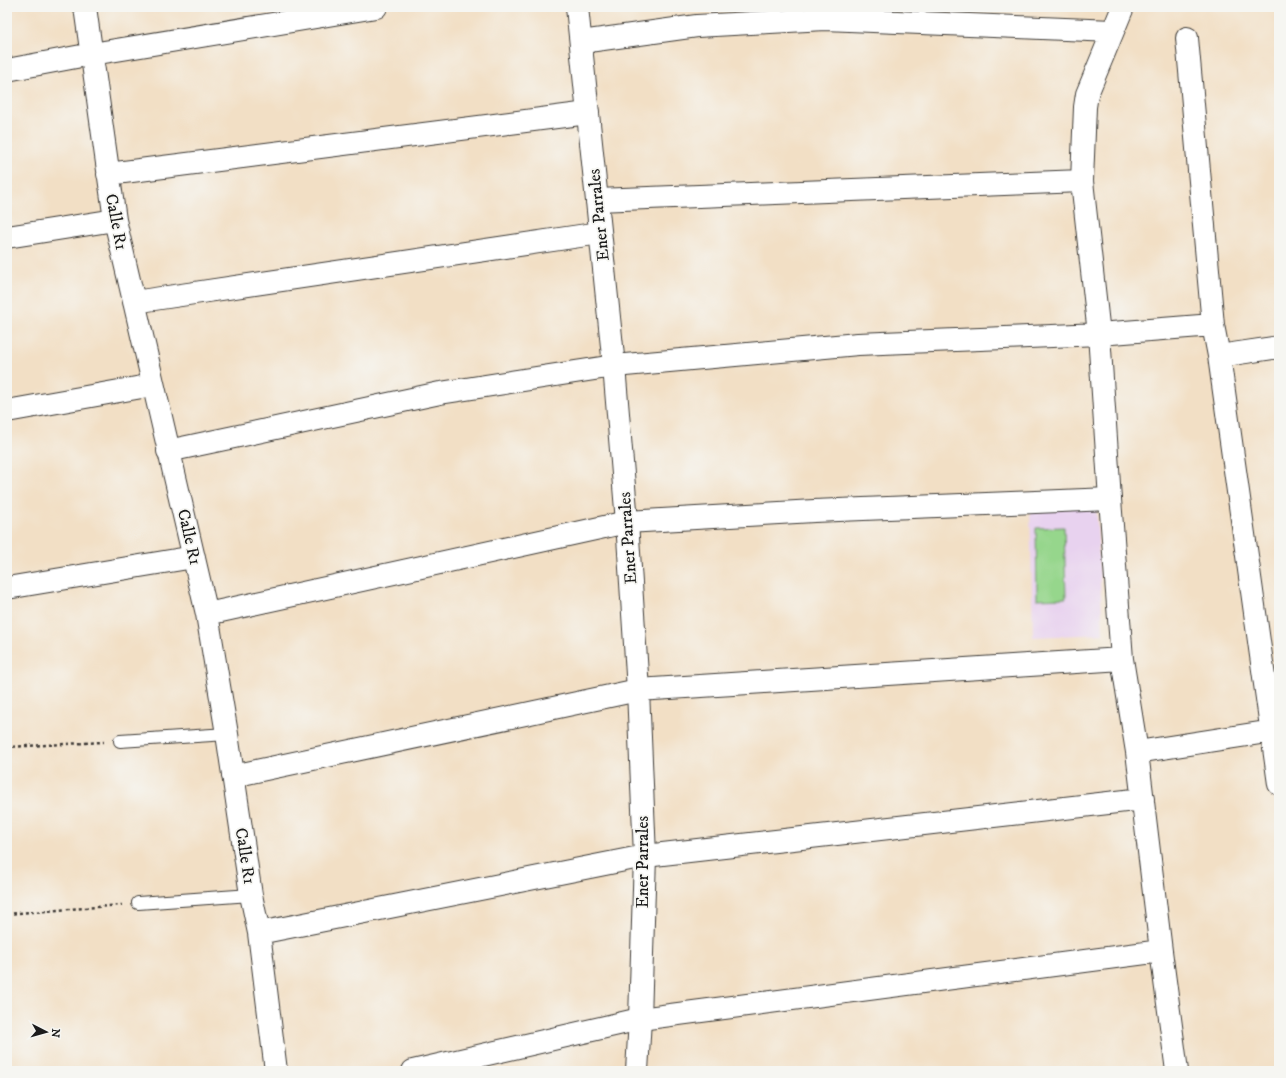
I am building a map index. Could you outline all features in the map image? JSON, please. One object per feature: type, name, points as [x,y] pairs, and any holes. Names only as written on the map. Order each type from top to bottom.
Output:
[{"type":"street","name":"Calle R1","points":[[85,7],[115,220],[207,614],[251,895],[259,933],[276,1071]]},
{"type":"street","points":[[7,70],[92,54],[376,7]]},
{"type":"street","name":"Ener Parrales","points":[[577,7],[614,366],[627,522],[638,690],[645,856],[637,1071]]},
{"type":"street","points":[[1123,7],[1087,94],[1084,107],[1082,181],[1099,334],[1122,659],[1137,752],[1177,1071]]},
{"type":"street","points":[[581,42],[697,26],[825,19],[1113,31]]},
{"type":"street","points":[[1187,38],[1214,325],[1275,730],[1279,784]]},
{"type":"street","points":[[108,174],[588,113]]},
{"type":"street","points":[[597,200],[1082,181]]},
{"type":"street","points":[[7,237],[115,220]]},
{"type":"street","points":[[134,302],[600,233]]},
{"type":"street","points":[[168,451],[440,393],[614,366],[858,344],[1099,334],[1214,325]]},
{"type":"street","points":[[1219,356],[1279,347]]},
{"type":"street","points":[[7,411],[153,385]]},
{"type":"street","points":[[207,614],[627,522],[814,511],[1110,499]]},
{"type":"street","points":[[7,588],[194,557]]},
{"type":"street","points":[[233,776],[638,690],[1122,659]]},
{"type":"street","points":[[1137,752],[1275,730]]},
{"type":"street","points":[[259,933],[645,856],[1143,799]]},
{"type":"street","points":[[413,1071],[640,1019],[1161,951]]},
{"type":"lane","points":[[120,741],[227,734]]},
{"type":"lane","points":[[138,903],[251,895]]},
{"type":"path","points":[[7,747],[120,741]]},
{"type":"path","points":[[7,914],[138,903]]},
{"type":"shaded area","points":[[1096,502],[1103,634],[1033,637],[1030,507]]},
{"type":"green space","points":[[1064,527],[1066,598],[1037,599],[1036,528]]}]
